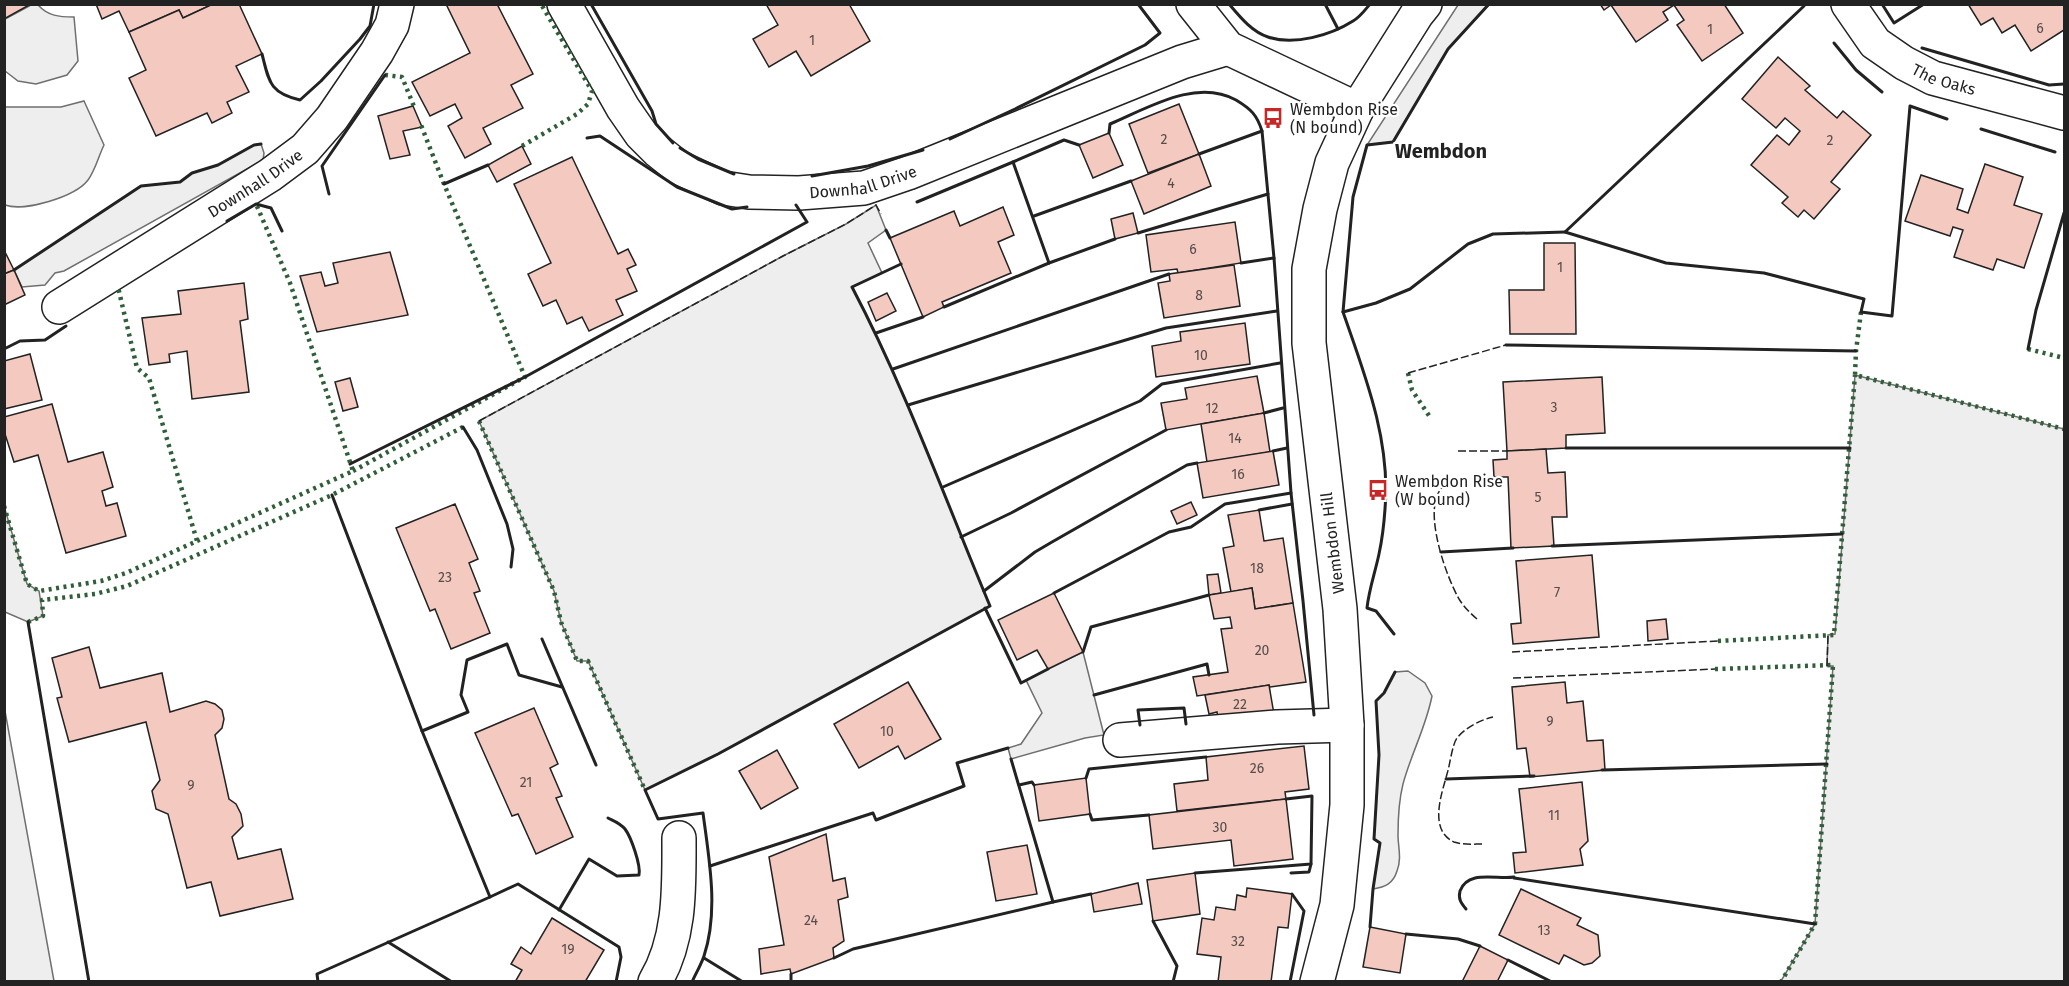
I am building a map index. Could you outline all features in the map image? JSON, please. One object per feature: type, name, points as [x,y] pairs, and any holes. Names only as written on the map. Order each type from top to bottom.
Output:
[{"type":"street","name":"Downhall Drive","points":[[59,307],[270,175],[305,149],[332,118],[377,52],[392,25],[397,4]]},
{"type":"street","name":"Downhall Drive","points":[[564,4],[623,108],[641,134],[658,152],[678,167],[723,188],[749,192],[799,193],[864,188],[908,173],[1182,62],[1228,48]]},
{"type":"street","points":[[1193,4],[1228,48],[1357,109]]},
{"type":"street","name":"Wembdon Hill","points":[[1317,981],[1337,905],[1347,805],[1347,725],[1340,609],[1309,342],[1309,269],[1320,209],[1332,163],[1357,109],[1425,4]]},
{"type":"street","name":"The Oaks","points":[[1848,4],[1875,43],[1904,63],[1933,78],[2064,113]]},
{"type":"street","points":[[1120,740],[1277,727],[1347,725]]},
{"type":"street","points":[[655,981],[673,937],[679,902],[679,838]]},
{"type":"shaded area","points":[[31,5],[38,5],[54,15],[74,17],[78,61],[67,75],[36,84],[18,81],[5,71],[5,19]]},
{"type":"shaded area","points":[[1458,5],[1489,5],[1448,49],[1393,142],[1367,145]]},
{"type":"shaded area","points":[[84,101],[104,145],[88,180],[72,192],[49,202],[13,207],[5,205],[5,107],[61,107]]},
{"type":"shaded area","points":[[261,144],[264,153],[263,160],[64,271],[55,273],[45,285],[22,287],[14,270],[141,186],[180,182],[192,173],[218,165],[254,145]]},
{"type":"shaded area","points":[[876,205],[886,230],[868,243],[882,273],[852,287],[908,405],[990,606],[718,754],[645,790],[588,661],[577,661],[561,622],[554,591],[479,421],[846,224]]},
{"type":"shaded area","points":[[1855,375],[2064,429],[2064,981],[1781,981],[1815,924],[1833,666],[1827,666],[1828,635],[1835,634]]},
{"type":"shaded area","points":[[4,506],[27,584],[39,591],[43,616],[28,622],[5,612]]},
{"type":"shaded area","points":[[1083,652],[1104,735],[1085,738],[1011,759],[1008,748],[1021,744],[1042,713],[1026,680]]},
{"type":"shaded area","points":[[1408,671],[1425,683],[1432,696],[1402,790],[1398,822],[1400,857],[1398,866],[1391,882],[1373,889],[1380,843],[1374,839],[1379,755],[1376,701],[1384,693],[1395,672]]},
{"type":"shaded area","points":[[5,711],[54,981],[5,981]]},
{"type":"building","points":[[4,4],[31,4],[4,19]]},
{"type":"building","points":[[96,4],[213,4],[183,18],[179,10],[129,32],[119,11],[102,19]]},
{"type":"building","points":[[213,4],[239,4],[262,54],[236,66],[249,92],[227,102],[232,113],[212,123],[207,113],[156,136],[129,78],[146,70],[129,32],[179,10],[183,18]]},
{"type":"building","points":[[446,4],[497,4],[533,74],[511,85],[523,108],[483,128],[491,144],[465,158],[448,126],[462,118],[455,104],[430,116],[412,82],[470,53]]},
{"type":"building","points":[[766,4],[849,4],[870,41],[811,76],[796,51],[769,67],[753,39],[778,25]]},
{"type":"building","points":[[1600,4],[1724,4],[1743,33],[1702,61],[1677,25],[1684,20],[1674,5],[1663,12],[1668,20],[1636,42],[1611,5],[1604,10]]},
{"type":"building","points":[[1968,4],[2064,4],[2064,30],[2031,51],[2015,25],[2002,33],[1993,18],[1981,25]]},
{"type":"building","points":[[1778,57],[1810,86],[1805,90],[1837,118],[1843,111],[1871,135],[1831,182],[1840,189],[1814,219],[1804,210],[1798,217],[1782,203],[1788,197],[1751,165],[1777,135],[1789,145],[1800,131],[1785,118],[1776,128],[1742,99]]},
{"type":"building","points":[[1179,104],[1199,154],[1148,173],[1129,124]]},
{"type":"building","points":[[413,106],[422,127],[403,131],[410,155],[390,159],[378,116]]},
{"type":"building","points":[[1109,133],[1123,165],[1093,178],[1079,145]]},
{"type":"building","points":[[522,146],[531,164],[497,182],[488,165]]},
{"type":"building","points":[[1199,154],[1211,186],[1144,214],[1131,181]]},
{"type":"building","points":[[572,157],[618,254],[628,249],[636,265],[627,269],[637,291],[616,300],[623,315],[589,331],[582,317],[567,324],[556,300],[543,306],[528,274],[551,263],[514,184]]},
{"type":"building","points":[[1985,164],[2023,177],[2014,205],[2042,214],[2024,268],[1997,259],[1993,270],[1954,257],[1963,230],[1953,227],[1950,236],[1905,221],[1921,175],[1963,189],[1957,209],[1968,213]]},
{"type":"building","points":[[1003,207],[1014,235],[998,242],[1011,273],[942,302],[944,307],[923,317],[890,238],[954,211],[960,226]]},
{"type":"building","points":[[1133,213],[1138,233],[1115,239],[1111,219]]},
{"type":"building","points":[[1235,222],[1241,263],[1178,273],[1177,269],[1151,272],[1146,235]]},
{"type":"building","points":[[1544,243],[1575,243],[1576,334],[1510,334],[1509,290],[1544,290]]},
{"type":"building","points":[[4,250],[14,270],[4,274]]},
{"type":"building","points":[[390,252],[408,315],[317,332],[300,276],[321,272],[325,286],[338,283],[333,263]]},
{"type":"building","points":[[1234,265],[1240,306],[1164,318],[1158,283],[1170,281],[1169,274]]},
{"type":"building","points":[[14,270],[25,295],[4,305],[4,274]]},
{"type":"building","points":[[244,283],[248,319],[240,321],[249,392],[192,399],[187,351],[169,354],[170,362],[149,365],[142,318],[181,314],[178,291]]},
{"type":"building","points":[[887,293],[896,311],[876,321],[868,302]]},
{"type":"building","points":[[1245,323],[1250,364],[1156,377],[1152,346],[1181,341],[1180,332]]},
{"type":"building","points":[[30,354],[42,400],[4,409],[4,361]]},
{"type":"building","points":[[1257,376],[1264,413],[1166,430],[1161,403],[1187,399],[1185,388]]},
{"type":"building","points":[[1602,377],[1605,433],[1566,435],[1566,448],[1507,451],[1503,382]]},
{"type":"building","points":[[350,378],[358,407],[343,411],[335,382]]},
{"type":"building","points":[[52,404],[68,462],[103,452],[113,487],[102,491],[106,506],[117,503],[126,536],[66,553],[38,455],[14,462],[4,431],[4,417]]},
{"type":"building","points":[[1264,413],[1270,452],[1207,462],[1201,424]]},
{"type":"building","points":[[1546,449],[1548,473],[1565,472],[1567,517],[1552,517],[1554,546],[1511,548],[1508,477],[1494,477],[1493,460],[1507,459],[1507,451]]},
{"type":"building","points":[[1273,451],[1279,485],[1203,498],[1197,463]]},
{"type":"building","points":[[1191,502],[1197,515],[1177,524],[1171,511]]},
{"type":"building","points":[[455,504],[478,559],[469,563],[480,591],[474,593],[490,633],[451,649],[435,609],[430,611],[396,528]]},
{"type":"building","points":[[1259,510],[1264,541],[1283,538],[1293,603],[1255,609],[1252,588],[1231,592],[1223,548],[1234,546],[1228,515]]},
{"type":"building","points":[[1592,555],[1599,637],[1513,644],[1511,624],[1521,623],[1516,561]]},
{"type":"building","points":[[1218,574],[1221,593],[1209,595],[1207,575]]},
{"type":"building","points":[[1252,588],[1255,609],[1293,603],[1306,682],[1197,696],[1193,677],[1228,672],[1221,629],[1232,628],[1230,617],[1214,619],[1209,595]]},
{"type":"building","points":[[1054,593],[1083,652],[1048,669],[1037,650],[1017,660],[998,620]]},
{"type":"building","points":[[1666,619],[1668,639],[1648,641],[1647,621]]},
{"type":"building","points":[[89,647],[100,688],[162,673],[170,712],[206,701],[222,710],[224,719],[222,728],[215,735],[229,799],[236,804],[241,814],[243,826],[232,837],[238,859],[281,849],[293,899],[220,916],[211,882],[187,888],[168,814],[156,809],[152,791],[160,780],[146,722],[69,742],[57,698],[62,697],[52,658]]},
{"type":"building","points":[[908,682],[941,739],[905,759],[898,746],[859,768],[834,724]]},
{"type":"building","points":[[1565,682],[1567,703],[1583,701],[1587,741],[1603,740],[1605,770],[1530,777],[1526,748],[1517,749],[1512,687]]},
{"type":"building","points":[[1269,685],[1275,720],[1219,726],[1217,712],[1209,714],[1205,695]]},
{"type":"building","points":[[534,708],[558,764],[550,768],[562,796],[556,798],[573,837],[536,854],[518,814],[512,816],[475,733]]},
{"type":"building","points":[[1304,746],[1309,789],[1285,792],[1286,799],[1177,811],[1174,784],[1208,780],[1206,757]]},
{"type":"building","points":[[777,750],[798,788],[761,809],[739,771]]},
{"type":"building","points":[[1086,778],[1090,814],[1039,821],[1034,785]]},
{"type":"building","points":[[1582,782],[1588,841],[1580,849],[1583,865],[1515,873],[1513,853],[1526,852],[1519,789]]},
{"type":"building","points":[[1286,799],[1293,859],[1234,866],[1231,840],[1153,849],[1149,815]]},
{"type":"building","points":[[826,834],[833,881],[845,878],[848,897],[838,900],[844,941],[833,948],[834,958],[791,974],[790,969],[761,974],[759,949],[784,945],[769,857]]},
{"type":"building","points":[[1027,845],[1037,894],[996,901],[987,852]]},
{"type":"building","points":[[1195,873],[1200,914],[1153,921],[1147,880]]},
{"type":"building","points":[[1138,883],[1142,904],[1094,912],[1091,894]]},
{"type":"building","points":[[1247,888],[1292,894],[1288,928],[1278,927],[1271,982],[1218,982],[1221,957],[1197,954],[1202,918],[1214,920],[1216,907],[1235,910],[1237,895],[1246,897]]},
{"type":"building","points":[[1521,889],[1581,918],[1577,925],[1598,935],[1600,956],[1592,963],[1584,965],[1564,955],[1559,964],[1499,935]]},
{"type":"building","points":[[552,918],[604,950],[585,982],[515,982],[522,970],[511,964],[521,947],[531,954]]},
{"type":"building","points":[[1370,927],[1406,934],[1400,973],[1363,967]]},
{"type":"building","points":[[1480,946],[1508,960],[1497,982],[1462,982]]},
{"type":"hedge","points":[[522,146],[577,114],[588,104],[592,91],[541,4]]},
{"type":"hedge","points":[[385,75],[402,77],[415,109]]},
{"type":"hedge","points":[[353,471],[525,377],[421,125]]},
{"type":"hedge","points":[[197,541],[353,471],[290,283],[256,204]]},
{"type":"hedge","points":[[4,506],[27,584],[39,591],[101,581],[126,573],[197,541],[149,378],[137,368],[118,287]]},
{"type":"hedge","points":[[1861,312],[1855,375],[2064,429]]},
{"type":"hedge","points":[[2028,349],[2064,358]]},
{"type":"hedge","points":[[1408,373],[1412,390],[1430,417]]},
{"type":"hedge","points":[[1718,641],[1834,635],[1855,375]]},
{"type":"hedge","points":[[479,421],[554,591],[561,622],[577,661],[588,661],[645,790]]},
{"type":"hedge","points":[[28,622],[43,616],[42,600],[95,594],[127,586],[332,495],[463,427]]},
{"type":"hedge","points":[[1715,669],[1833,665],[1815,924],[1781,982]]},
{"type":"fence","points":[[479,421],[846,224],[876,205],[881,214]]},
{"type":"fence","points":[[1408,373],[1506,345]]},
{"type":"fence","points":[[1458,451],[1507,451]]},
{"type":"fence","points":[[1456,477],[1442,487],[1438,493],[1434,519],[1436,534],[1454,589],[1463,605],[1477,619]]},
{"type":"fence","points":[[1827,666],[1828,635]]},
{"type":"fence","points":[[1512,652],[1718,641]]},
{"type":"fence","points":[[1513,678],[1715,669]]},
{"type":"fence","points":[[1482,844],[1457,843],[1446,836],[1441,829],[1439,811],[1455,741],[1473,725],[1493,717]]},
{"type":"wall","points":[[262,54],[269,79],[276,89],[282,94],[300,100],[360,39],[370,26],[374,4]]},
{"type":"wall","points":[[591,4],[652,111],[656,124],[673,143]]},
{"type":"wall","points":[[950,139],[1145,45],[1160,33],[1138,4]]},
{"type":"wall","points":[[1229,4],[1257,32],[1268,37],[1289,40],[1312,38],[1334,31],[1356,19],[1370,4]]},
{"type":"wall","points":[[1325,4],[1338,29]]},
{"type":"wall","points":[[1489,4],[1448,49],[1393,142],[1367,145],[1353,197],[1343,312],[1376,303],[1410,289],[1468,244],[1493,234],[1565,232]]},
{"type":"wall","points":[[1882,4],[1894,23],[1924,4]]},
{"type":"wall","points":[[1804,6],[1565,232],[1666,263],[1764,273],[1864,299],[1861,312],[1892,316],[1910,106],[1947,119]]},
{"type":"wall","points":[[1834,43],[1856,70],[1882,92]]},
{"type":"wall","points":[[1922,48],[2049,85],[2064,84]]},
{"type":"wall","points":[[329,194],[322,166],[385,75]]},
{"type":"wall","points":[[1054,593],[1169,532],[1191,527],[1225,504],[1291,493],[1274,258],[1262,131],[1256,117],[1236,100],[1221,94],[1205,92],[1172,98],[1156,104],[1110,124],[1109,133]]},
{"type":"wall","points":[[1981,129],[2055,152]]},
{"type":"wall","points":[[1199,154],[1262,131]]},
{"type":"wall","points":[[587,138],[600,136],[677,187],[732,209],[747,207]]},
{"type":"wall","points":[[1013,162],[1064,140],[1079,145]]},
{"type":"wall","points":[[14,270],[141,186],[180,182],[192,173],[218,165],[254,145],[261,144]]},
{"type":"wall","points":[[680,148],[698,159],[734,174]]},
{"type":"wall","points":[[812,176],[868,166],[923,150]]},
{"type":"wall","points":[[917,202],[1013,162],[1049,263],[944,307]]},
{"type":"wall","points":[[444,184],[488,165]]},
{"type":"wall","points":[[1034,216],[1131,181]]},
{"type":"wall","points":[[1138,233],[1268,194]]},
{"type":"wall","points":[[227,221],[256,204],[271,208],[282,231]]},
{"type":"wall","points":[[350,464],[525,377],[807,222],[796,205]]},
{"type":"wall","points":[[2028,349],[2036,310],[2064,213]]},
{"type":"wall","points":[[886,230],[890,238]]},
{"type":"wall","points":[[1049,263],[1115,239]]},
{"type":"wall","points":[[1241,263],[1274,258]]},
{"type":"wall","points":[[692,982],[704,956],[711,921],[711,885],[703,813],[658,819],[645,790],[718,754],[990,606],[908,405],[852,287],[901,264]]},
{"type":"wall","points":[[893,369],[1169,274]]},
{"type":"wall","points":[[908,405],[1166,328],[1277,311]]},
{"type":"wall","points":[[1343,312],[1368,384],[1384,458],[1385,509],[1380,549],[1367,608],[1376,611],[1394,634]]},
{"type":"wall","points":[[876,333],[923,317]]},
{"type":"wall","points":[[4,349],[20,341],[45,340],[66,326]]},
{"type":"wall","points":[[1506,345],[1856,351]]},
{"type":"wall","points":[[943,487],[1140,401],[1162,384],[1280,363]]},
{"type":"wall","points":[[1264,413],[1283,408]]},
{"type":"wall","points":[[463,427],[477,450],[507,524],[513,549],[511,567]]},
{"type":"wall","points":[[961,537],[1011,513],[1166,430]]},
{"type":"wall","points":[[1273,451],[1287,448]]},
{"type":"wall","points":[[1566,448],[1850,448]]},
{"type":"wall","points":[[984,591],[1035,552],[1187,465],[1197,463]]},
{"type":"wall","points":[[1291,493],[1314,715]]},
{"type":"wall","points":[[318,982],[317,974],[490,897],[422,731],[332,495]]},
{"type":"wall","points":[[1259,510],[1292,504]]},
{"type":"wall","points":[[1552,546],[1842,534]]},
{"type":"wall","points":[[1441,552],[1513,548]]},
{"type":"wall","points":[[1083,652],[1091,627],[1209,595]]},
{"type":"wall","points":[[985,608],[1021,683],[1048,669]]},
{"type":"wall","points":[[28,622],[89,982]]},
{"type":"wall","points":[[542,639],[596,765]]},
{"type":"wall","points":[[422,731],[468,712],[461,695],[467,660],[507,644],[519,675],[562,687]]},
{"type":"wall","points":[[1094,695],[1207,664],[1209,675]]},
{"type":"wall","points":[[1370,927],[1380,843],[1374,839],[1379,755],[1376,701],[1384,693],[1395,672]]},
{"type":"wall","points":[[1140,725],[1138,710],[1184,708],[1186,724]]},
{"type":"wall","points":[[710,866],[873,813],[876,820],[964,786],[957,763],[1008,748]]},
{"type":"wall","points":[[1086,778],[1089,769],[1206,757]]},
{"type":"wall","points":[[1011,759],[1053,902],[1091,894]]},
{"type":"wall","points":[[1602,770],[1827,764]]},
{"type":"wall","points":[[1446,779],[1534,776]]},
{"type":"wall","points":[[1019,785],[1032,782],[1034,785]]},
{"type":"wall","points":[[1195,873],[1311,864],[1312,796],[1286,799]]},
{"type":"wall","points":[[1090,814],[1092,820],[1149,815]]},
{"type":"wall","points":[[559,910],[589,859],[617,876],[639,875],[633,844],[625,829],[608,818]]},
{"type":"wall","points":[[1291,873],[1309,872],[1311,864]]},
{"type":"wall","points":[[1466,909],[1460,901],[1459,894],[1464,884],[1476,878],[1514,877]]},
{"type":"wall","points":[[1514,878],[1815,924]]},
{"type":"wall","points":[[490,897],[518,884],[619,947],[621,957],[616,982]]},
{"type":"wall","points":[[1290,982],[1304,911],[1292,894]]},
{"type":"wall","points":[[834,958],[853,949],[1053,902]]},
{"type":"wall","points":[[1153,921],[1177,966],[1173,982]]},
{"type":"wall","points":[[1406,934],[1458,939],[1480,946]]},
{"type":"wall","points":[[388,942],[452,982]]},
{"type":"wall","points":[[704,958],[743,982]]},
{"type":"wall","points":[[1508,960],[1552,982]]},
{"type":"wall","points":[[791,974],[791,982]]},
{"type":"place","name":"Wembdon Rise (N bound)","points":[[1273,118]]},
{"type":"place","name":"Wembdon Rise (W bound)","points":[[1378,490]]},
{"type":"district","name":"Wembdon","points":[[1441,151]]}]
